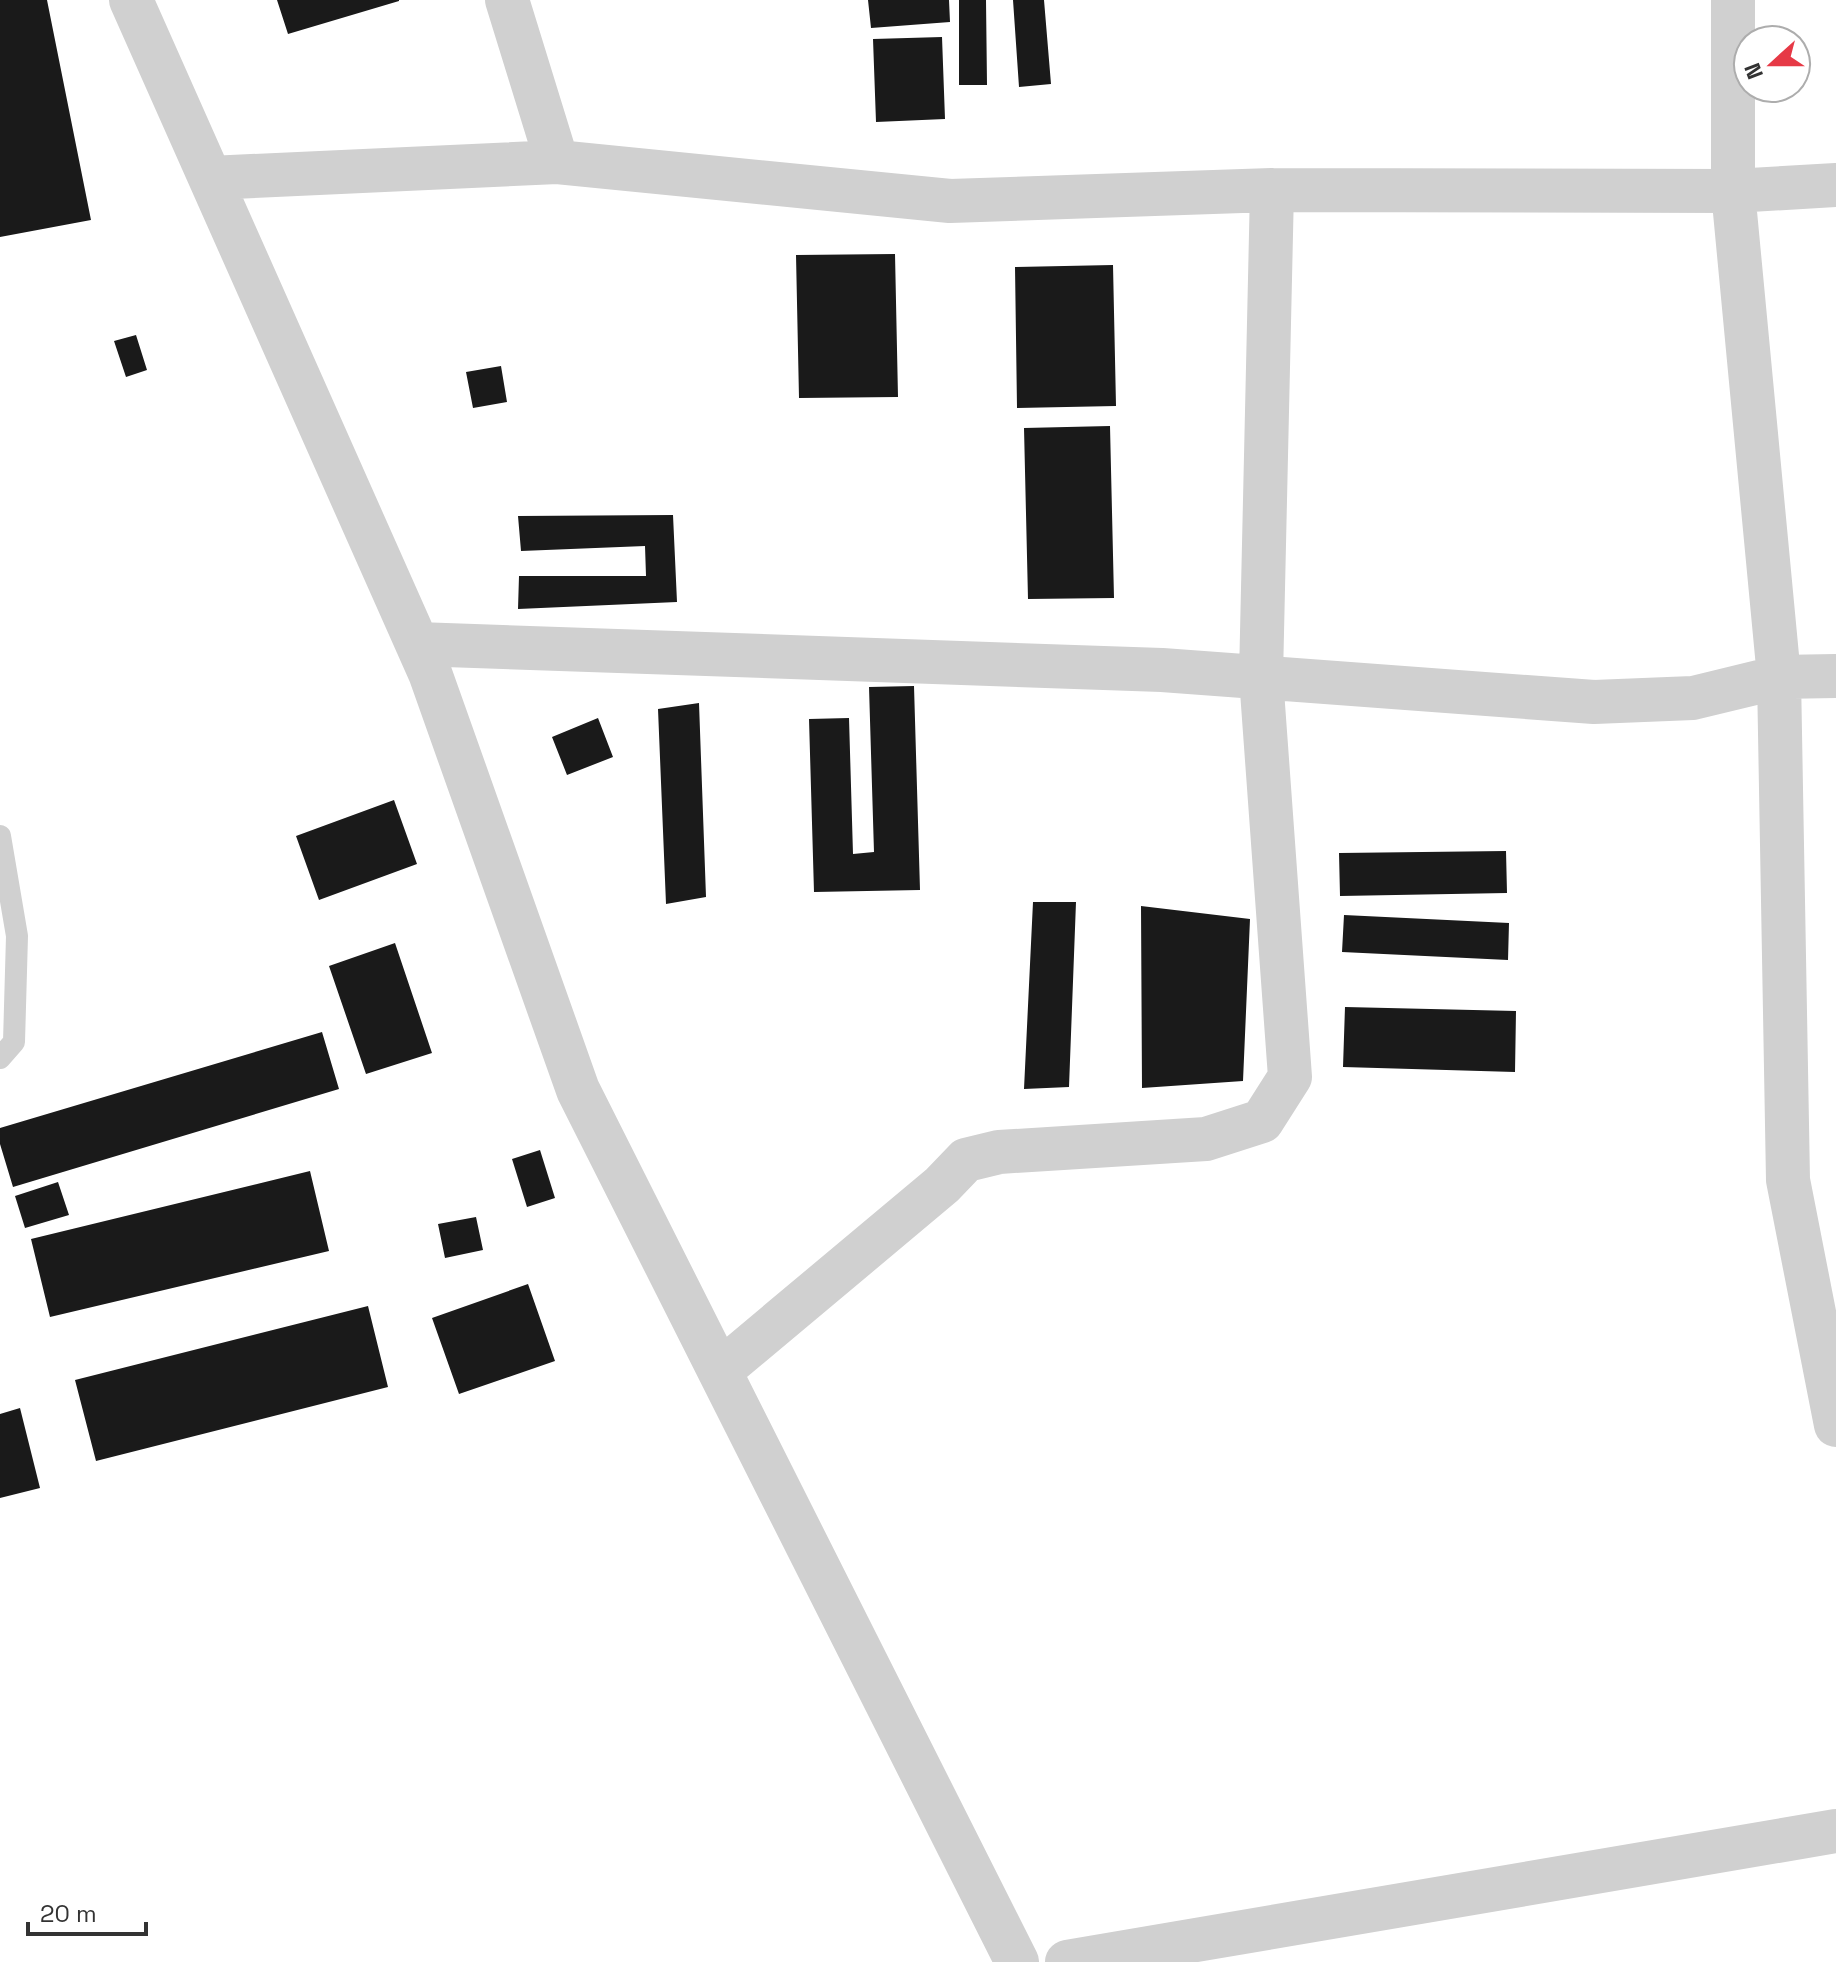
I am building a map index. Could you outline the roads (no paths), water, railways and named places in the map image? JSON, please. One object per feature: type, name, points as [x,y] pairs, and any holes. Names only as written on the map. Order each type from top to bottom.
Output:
[{"type":"street","points":[[131,0],[430,673],[578,1090],[1017,1962]]},
{"type":"street","points":[[507,0],[557,162]]},
{"type":"street","points":[[1733,0],[1733,191],[1779,677],[1788,1180],[1836,1425]]},
{"type":"street","points":[[210,178],[557,162],[950,201],[1272,190],[1733,191],[1836,185]]},
{"type":"street","points":[[720,1371],[942,1185],[966,1160],[999,1152],[1206,1139],[1262,1121],[1290,1077],[1261,677],[1272,190]]},
{"type":"street","points":[[417,644],[1162,670],[1594,702],[1693,698],[1779,677],[1836,676]]},
{"type":"street","points":[[1067,1962],[1836,1831]]},
{"type":"lane","points":[[0,836],[17,936],[14,1042],[0,1058]]}]
